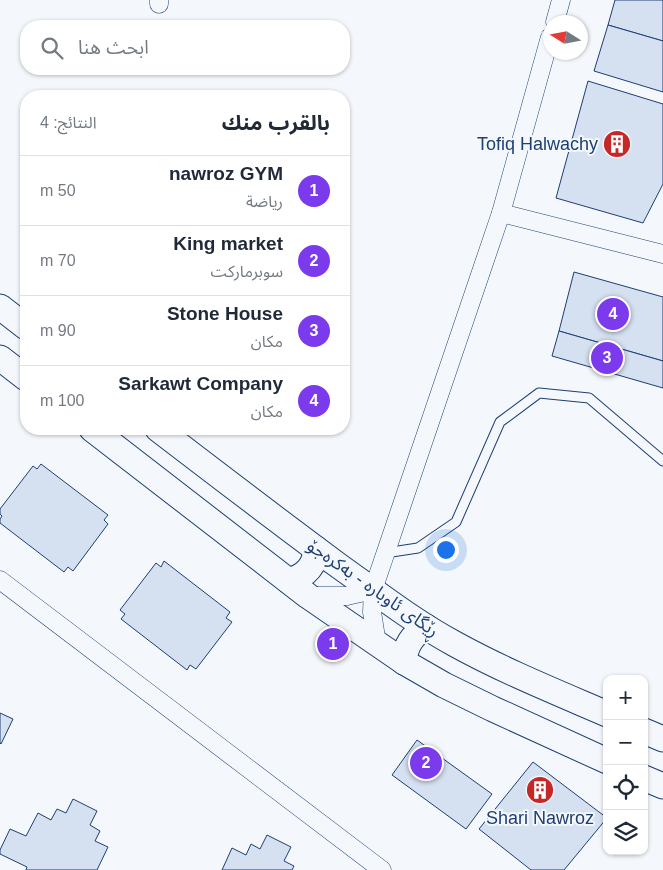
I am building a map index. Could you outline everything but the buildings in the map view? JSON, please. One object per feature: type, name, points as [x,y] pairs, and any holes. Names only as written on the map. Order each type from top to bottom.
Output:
[{"type":"main road","points":[[0,307],[20,322]]},
{"type":"main road","points":[[0,358],[20,373]]},
{"type":"main road","points":[[100,435],[308,596],[404,662],[444,685],[603,759]]},
{"type":"main road","name":"ڕێگای ئاوبارە - بەکرەجۆ","points":[[166,435],[316,549],[426,627],[455,644],[518,675],[603,712]]},
{"type":"main road","points":[[289,581],[296,579],[309,570],[316,557],[316,549]]},
{"type":"main road","points":[[404,662],[404,655],[410,641],[414,635],[426,627]]},
{"type":"main road","points":[[648,732],[663,739]]},
{"type":"main road","points":[[648,780],[663,786]]},
{"type":"street","points":[[556,15],[561,0]]},
{"type":"street","points":[[377,644],[372,612],[373,590],[501,214],[544,60]]},
{"type":"street","points":[[501,214],[663,254]]},
{"type":"street","points":[[0,580],[382,870]]},
{"type":"street","points":[[308,596],[347,596],[373,590]]},
{"type":"lane","points":[[385,553],[418,548],[456,522],[500,422],[539,393],[589,398],[663,461]]},
{"type":"place","name":"Tofiq Halwachy","points":[[617,144]]},
{"type":"place","name":"Sarkawt Company","points":[[613,314]]},
{"type":"place","name":"Stone House","points":[[607,358]]},
{"type":"place","name":"nawroz GYM","points":[[333,644]]},
{"type":"place","name":"King market","points":[[426,763]]},
{"type":"place","name":"Shari Nawroz","points":[[540,790]]}]
